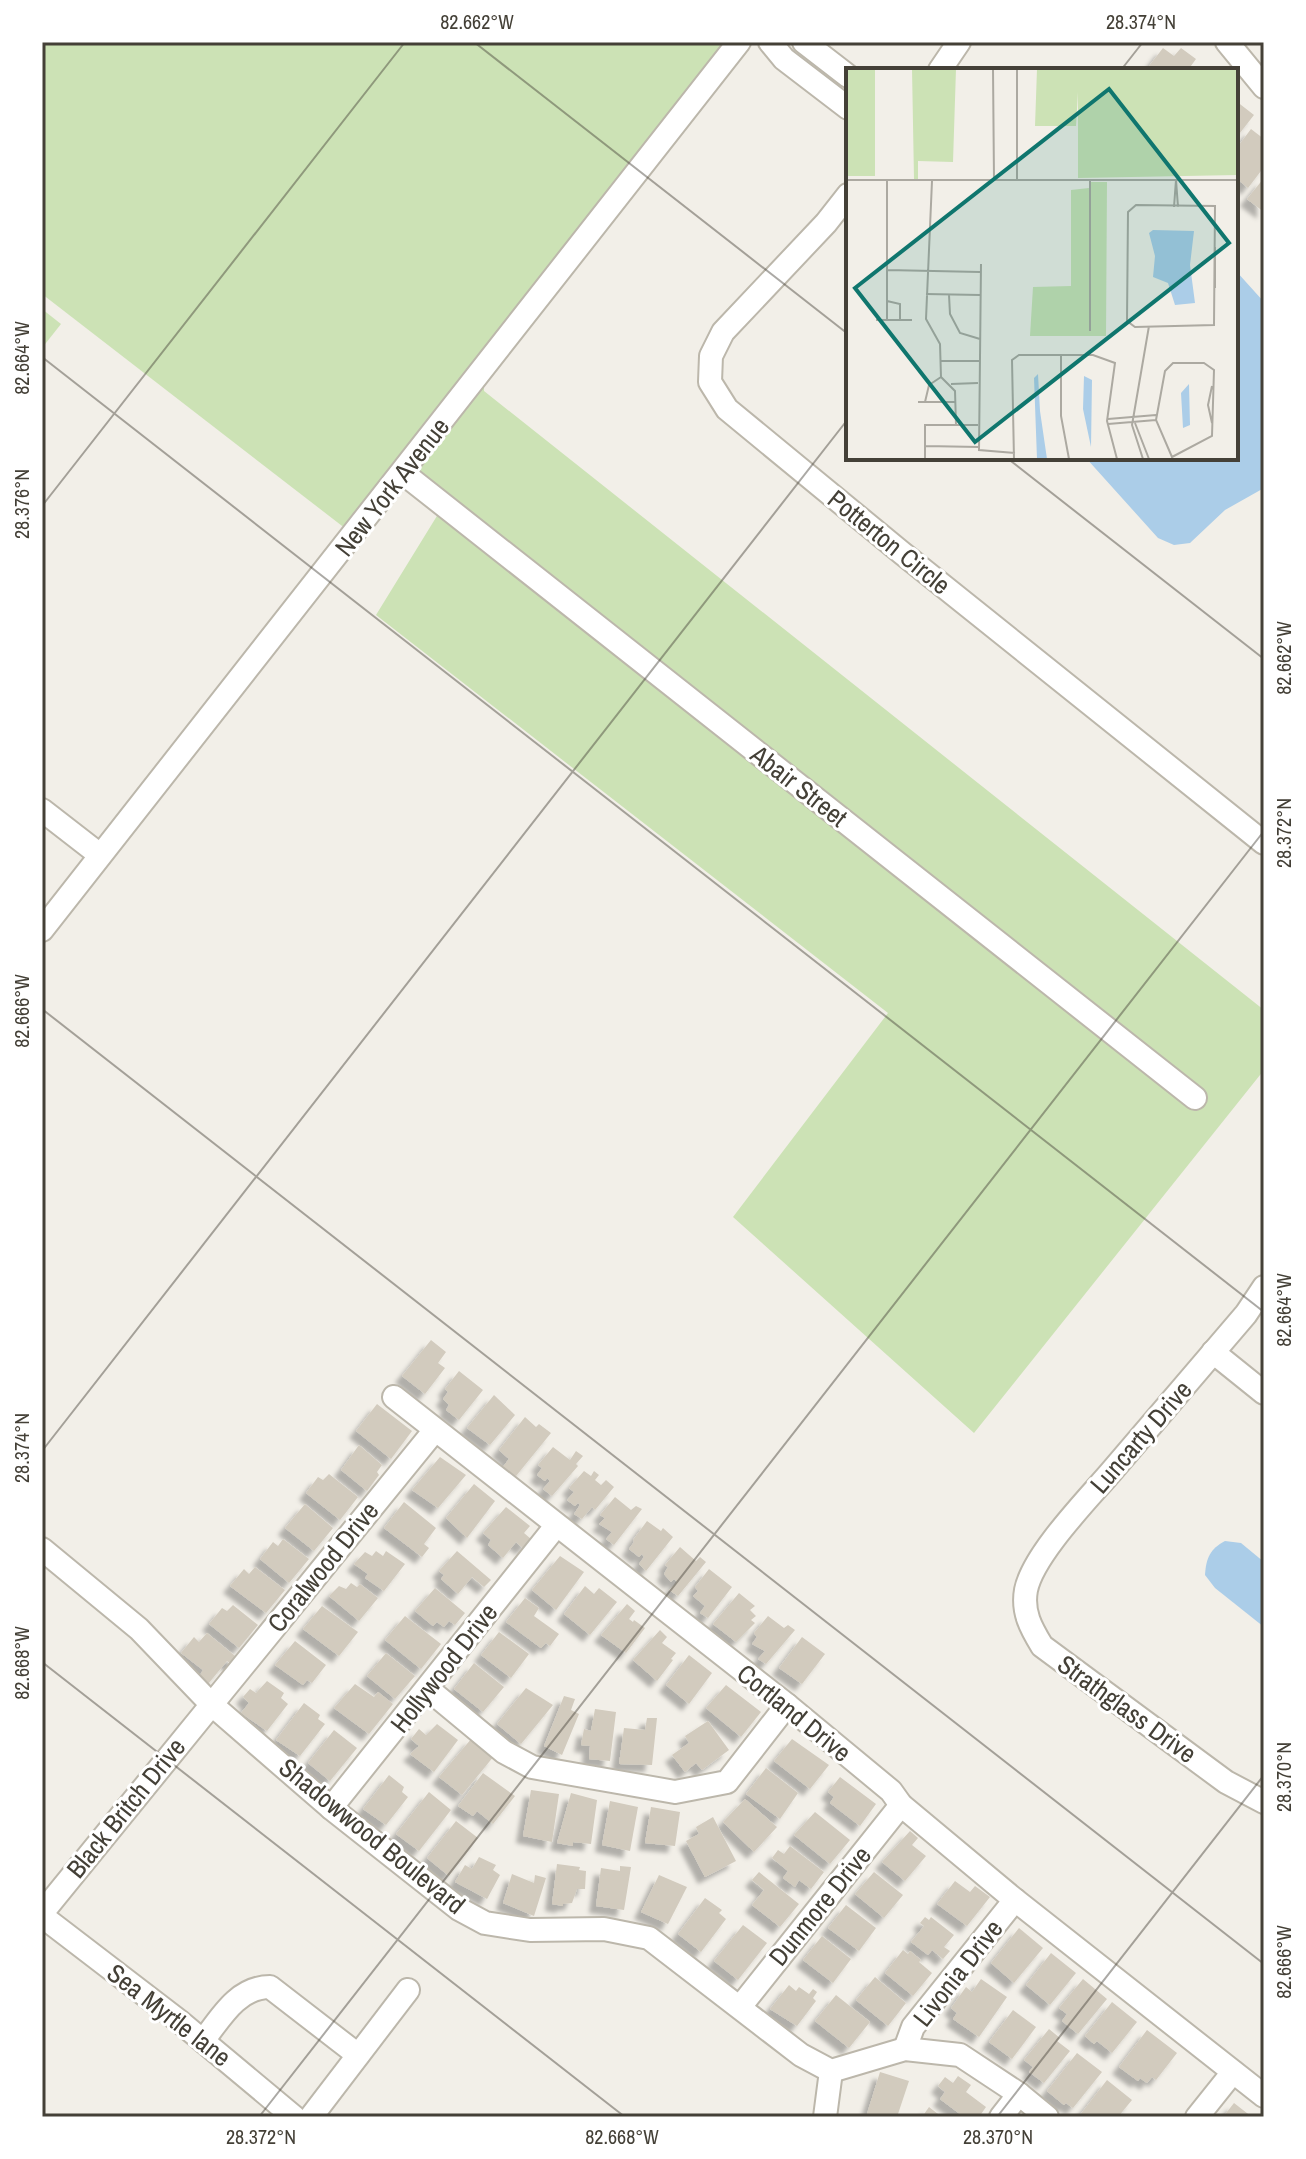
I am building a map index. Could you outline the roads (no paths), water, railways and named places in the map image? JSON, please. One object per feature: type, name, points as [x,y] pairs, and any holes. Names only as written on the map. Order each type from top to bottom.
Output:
[{"type":"street","name":"New York Avenue","points":[[42,930],[739,42]]},
{"type":"street","points":[[770,42],[784,59],[844,96]]},
{"type":"street","points":[[804,42],[846,74]]},
{"type":"street","points":[[941,68],[959,42]]},
{"type":"street","points":[[1229,42],[1264,68]]},
{"type":"street","points":[[1229,42],[1264,87]]},
{"type":"street","name":"Potterton Circle","points":[[846,198],[826,223],[723,332],[711,356],[710,382],[727,409],[1264,843]]},
{"type":"street","name":"Abair Street","points":[[403,473],[1195,1098]]},
{"type":"street","points":[[42,810],[100,855]]},
{"type":"street","name":"Luncarty Drive","points":[[1026,1591],[1033,1569],[1074,1516],[1246,1314],[1264,1287]]},
{"type":"street","points":[[1213,1352],[1264,1393]]},
{"type":"street","name":"Cortland Drive","points":[[394,1397],[787,1705],[1015,1900],[1264,2096]]},
{"type":"street","name":"Coralwood Drive","points":[[211,1704],[435,1430]]},
{"type":"street","name":"Hollywood Drive","points":[[331,1808],[556,1526]]},
{"type":"street","name":"Shadowwood Boulevard","points":[[42,1549],[139,1629],[211,1704],[331,1808],[459,1909],[485,1923],[530,1930],[604,1929],[649,1938],[801,2055],[831,2071]]},
{"type":"street","name":"Strathglass Drive","points":[[1026,1591],[1025,1608],[1029,1626],[1042,1646],[1226,1782],[1264,1802]]},
{"type":"street","points":[[428,1689],[504,1752],[532,1767],[675,1792],[727,1782],[787,1705]]},
{"type":"street","name":"Black Britch Drive","points":[[42,1915],[211,1704]]},
{"type":"street","name":"Dunmore Drive","points":[[740,2007],[901,1805]]},
{"type":"street","name":"Livonia Drive","points":[[905,2049],[913,2027],[1015,1900]]},
{"type":"street","name":"Sea Myrtle lane","points":[[42,1915],[294,2117]]},
{"type":"street","points":[[203,2041],[242,1995],[256,1987],[270,1987],[358,2055]]},
{"type":"street","points":[[311,2117],[408,1990]]},
{"type":"street","points":[[825,2117],[831,2071],[905,2049],[960,2055],[1019,2094],[1047,2117]]},
{"type":"street","points":[[1197,2117],[1233,2072]]},
{"type":"street","points":[[1001,2117],[1019,2094]]},
{"type":"water","points":[[1238,273],[1264,302],[1264,488],[1225,510],[1190,543],[1174,545],[1158,538],[1088,460],[1238,460]]},
{"type":"water","points":[[1225,1541],[1241,1543],[1264,1562],[1264,1627],[1215,1588],[1205,1575],[1210,1555]]}]
